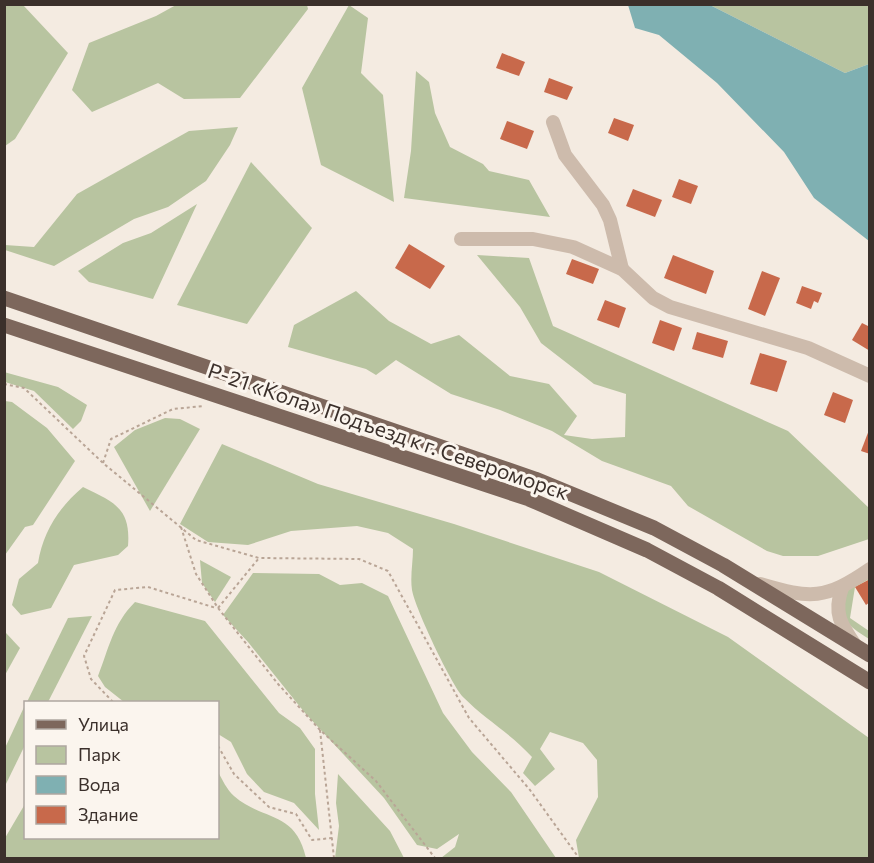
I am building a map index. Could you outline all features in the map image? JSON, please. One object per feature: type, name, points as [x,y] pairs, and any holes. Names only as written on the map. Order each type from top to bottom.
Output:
[{"type":"main road","name":"Р-21 «Кола» Подъезд к г. Североморск","points":[[4,298],[536,478],[654,528],[758,584],[870,655]]},
{"type":"main road","name":"Р-21 «Кола» Подъезд к г. Североморск","points":[[4,325],[529,500],[647,550],[708,582],[870,682]]},
{"type":"street","points":[[553,122],[565,155],[603,205],[610,220],[622,269]]},
{"type":"street","points":[[461,239],[555,242],[622,269],[653,298],[670,307],[808,348],[870,376]]},
{"type":"street","points":[[758,584],[804,595],[822,594],[842,588],[870,569]]},
{"type":"street","points":[[842,588],[837,613],[841,626],[855,645]]},
{"type":"path","points":[[4,384],[24,388],[103,463],[180,524],[196,540],[259,558],[359,559],[388,571],[469,718],[530,790],[579,858]]},
{"type":"path","points":[[103,463],[111,439],[173,409],[213,405]]},
{"type":"path","points":[[180,524],[196,574],[218,608],[278,684],[320,730],[376,781],[435,858]]},
{"type":"path","points":[[218,608],[259,558]]},
{"type":"path","points":[[112,701],[91,679],[84,656],[115,590],[148,586],[218,608]]},
{"type":"path","points":[[320,730],[334,858]]},
{"type":"path","points":[[219,748],[234,774],[269,807],[296,814],[312,840],[332,838]]},
{"type":"green space","points":[[5,4],[23,5],[68,53],[15,139],[5,146]]},
{"type":"green space","points":[[176,5],[307,5],[308,9],[240,98],[184,99],[158,83],[92,112],[72,90],[89,43],[156,16]]},
{"type":"green space","points":[[349,5],[368,18],[361,73],[383,95],[394,202],[321,165],[302,88]]},
{"type":"green space","points":[[710,5],[869,5],[869,64],[845,73]]},
{"type":"green space","points":[[416,71],[429,82],[435,113],[450,147],[483,164],[489,171],[529,180],[550,217],[404,198],[411,151]]},
{"type":"green space","points":[[238,127],[230,145],[206,181],[168,207],[134,219],[54,266],[5,250],[5,245],[34,247],[77,194],[189,131]]},
{"type":"green space","points":[[251,162],[312,228],[247,324],[177,305]]},
{"type":"green space","points":[[197,204],[153,299],[89,282],[78,271],[123,243],[151,233]]},
{"type":"green space","points":[[477,255],[529,258],[553,326],[788,431],[869,508],[869,539],[818,556],[783,556],[767,551],[688,506],[671,486],[602,461],[552,431],[500,410],[451,394],[396,360],[376,375],[366,369],[288,347],[294,325],[356,291],[389,321],[431,344],[459,335],[510,376],[549,384],[577,416],[564,435],[592,439],[625,437],[626,394],[594,384],[541,343],[520,307]]},
{"type":"green space","points":[[4,372],[58,387],[87,405],[81,421],[73,429],[34,391],[5,382]]},
{"type":"green space","points":[[5,401],[12,402],[47,428],[75,461],[33,525],[25,527],[5,555]]},
{"type":"green space","points":[[165,418],[180,419],[200,429],[150,511],[114,447],[135,430]]},
{"type":"green space","points":[[222,444],[318,484],[454,524],[599,572],[728,637],[869,738],[869,858],[579,858],[576,840],[598,797],[597,760],[583,743],[550,732],[540,749],[555,769],[535,786],[523,773],[532,757],[463,697],[434,645],[412,590],[413,549],[388,533],[357,526],[291,531],[248,545],[208,542],[180,524]]},
{"type":"green space","points":[[83,487],[104,497],[118,508],[127,523],[128,546],[118,555],[74,565],[51,608],[21,615],[12,605],[19,579],[38,563],[40,552],[53,521]]},
{"type":"green space","points":[[200,560],[231,577],[215,602],[202,583]]},
{"type":"green space","points":[[253,573],[319,574],[340,585],[362,583],[388,596],[443,713],[472,752],[511,792],[556,858],[441,858],[455,847],[459,834],[437,849],[417,845],[384,798],[305,713],[248,642],[223,615]]},
{"type":"green space","points":[[869,573],[869,579],[855,587],[850,618],[869,631],[869,639],[847,621],[844,611],[844,593]]},
{"type":"green space","points":[[135,602],[205,621],[279,713],[300,728],[315,749],[315,794],[319,830],[294,803],[264,792],[247,774],[231,742],[219,735],[219,701],[123,701],[105,687],[98,676],[121,619]]},
{"type":"green space","points":[[92,616],[49,701],[27,701],[68,618]]},
{"type":"green space","points":[[6,633],[20,648],[5,675],[4,634]]},
{"type":"green space","points":[[24,707],[24,747],[5,786],[5,748]]},
{"type":"green space","points":[[219,774],[234,796],[256,810],[286,824],[301,843],[306,858],[5,858],[5,838],[24,806],[24,839],[219,839]]},
{"type":"green space","points":[[338,774],[390,831],[404,858],[335,858],[339,826],[336,803]]},
{"type":"water","points":[[628,5],[710,5],[845,73],[869,64],[869,241],[814,198],[784,152],[717,83],[659,35],[635,28]]},
{"type":"building","points":[[502,53],[525,62],[519,76],[496,68]]},
{"type":"building","points":[[549,78],[573,87],[567,100],[544,92]]},
{"type":"building","points":[[614,118],[634,125],[628,141],[608,133]]},
{"type":"building","points":[[507,121],[534,131],[527,149],[500,139]]},
{"type":"building","points":[[679,179],[698,186],[691,204],[672,197]]},
{"type":"building","points":[[633,189],[662,200],[655,217],[626,206]]},
{"type":"building","points":[[409,244],[445,266],[430,289],[395,268]]},
{"type":"building","points":[[673,255],[714,271],[706,294],[664,278]]},
{"type":"building","points":[[572,259],[599,269],[593,284],[566,274]]},
{"type":"building","points":[[762,271],[780,278],[765,316],[748,309]]},
{"type":"building","points":[[802,286],[822,293],[818,303],[814,301],[811,309],[796,303]]},
{"type":"building","points":[[605,300],[626,308],[619,328],[597,320]]},
{"type":"building","points":[[660,320],[682,328],[674,351],[652,343]]},
{"type":"building","points":[[862,323],[870,327],[870,351],[852,340]]},
{"type":"building","points":[[697,332],[728,341],[723,358],[692,349]]},
{"type":"building","points":[[760,353],[787,361],[777,392],[750,384]]},
{"type":"building","points":[[833,392],[853,400],[845,423],[824,415]]},
{"type":"building","points":[[870,430],[870,454],[861,451]]},
{"type":"building","points":[[870,579],[870,602],[866,605],[855,587]]}]
